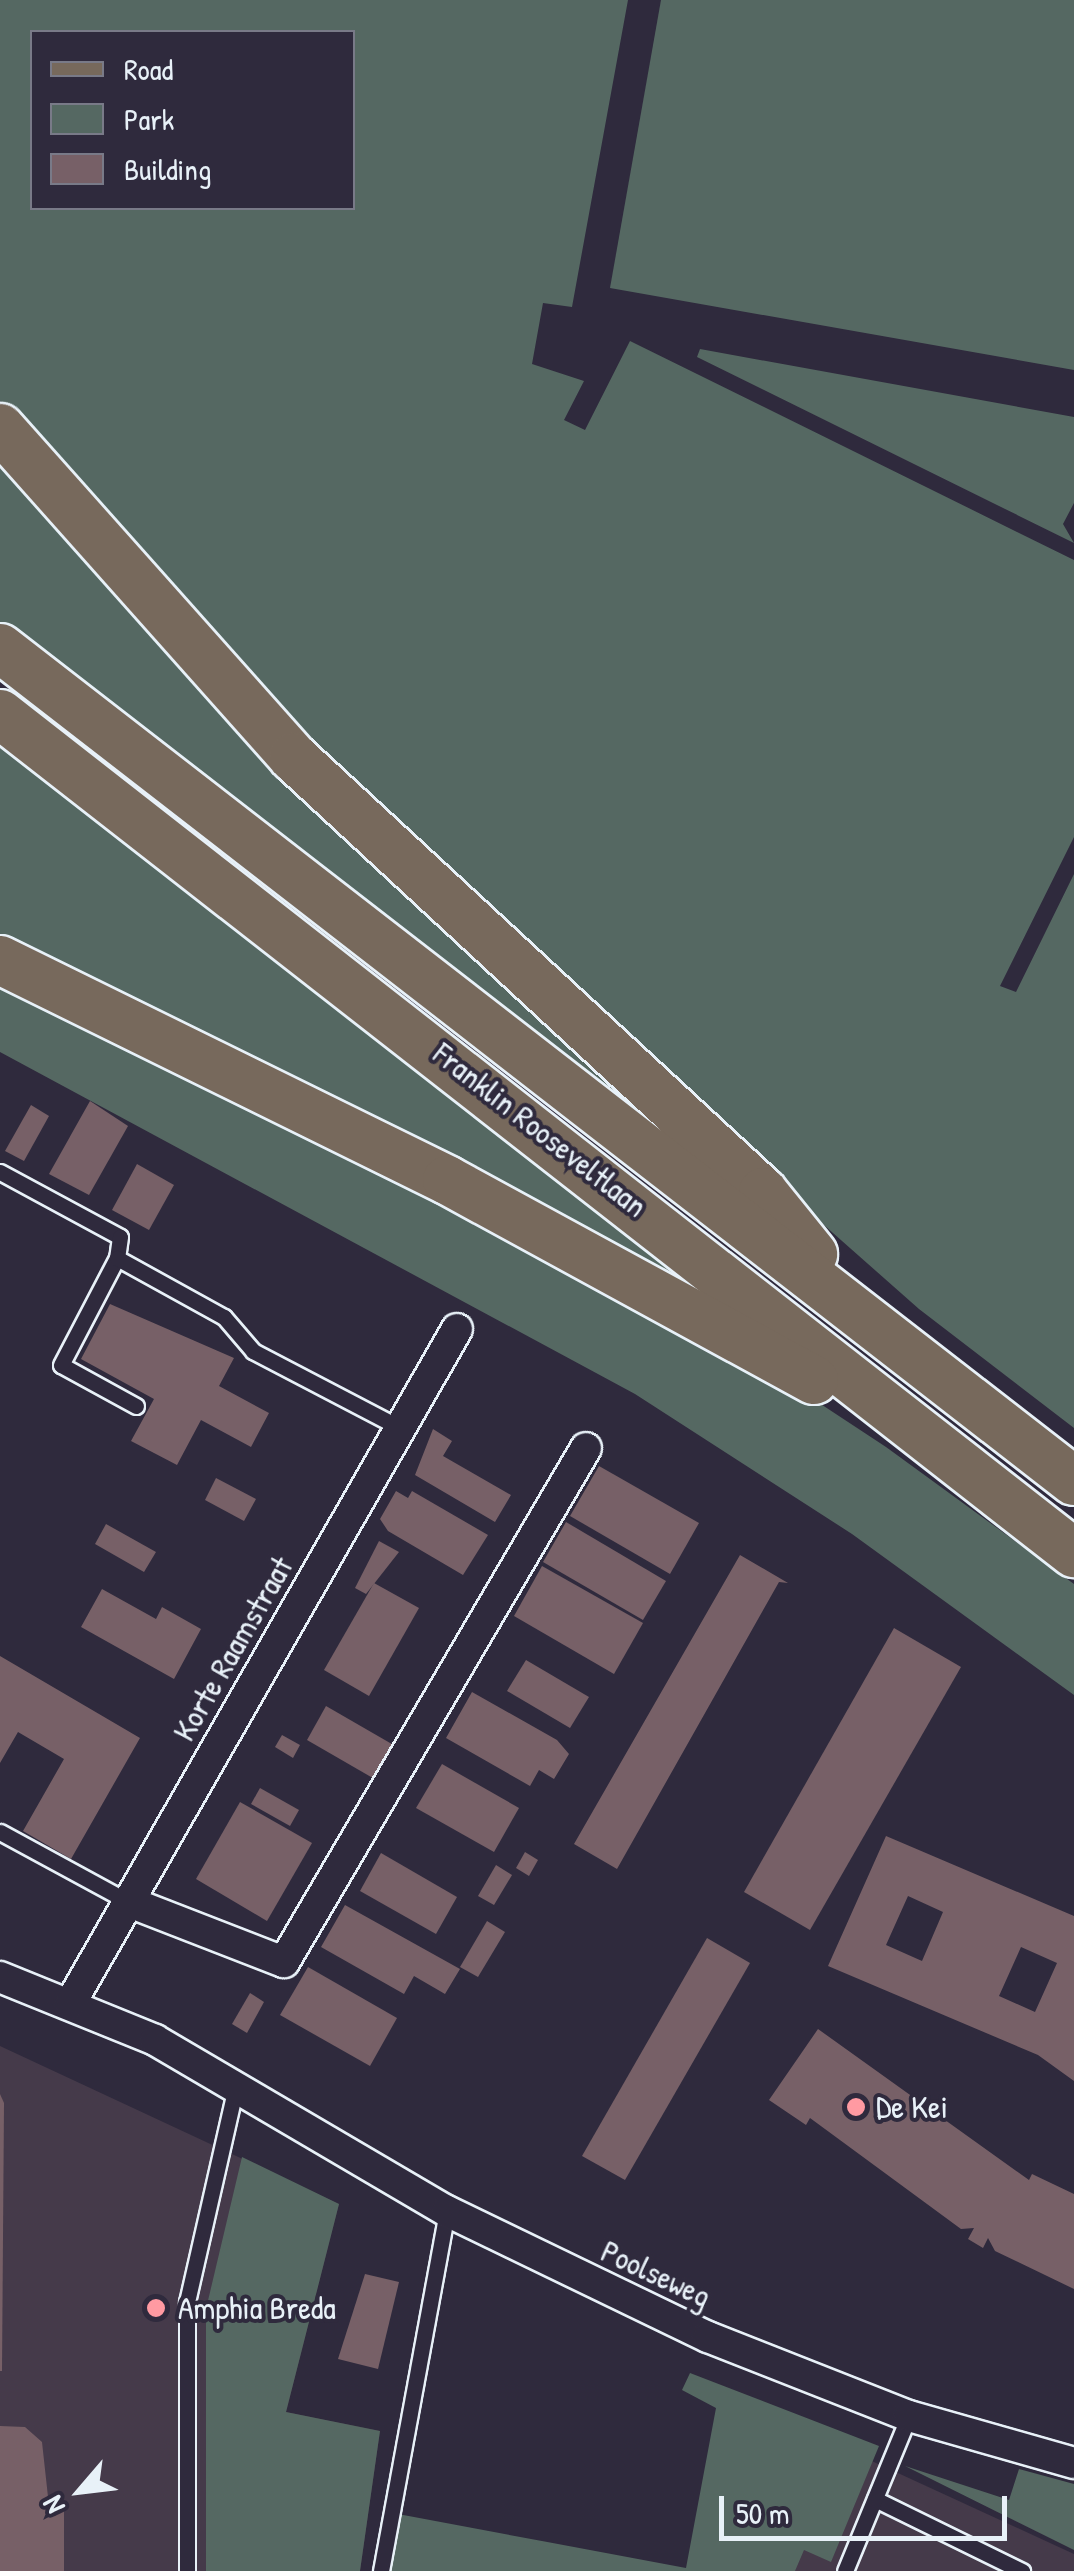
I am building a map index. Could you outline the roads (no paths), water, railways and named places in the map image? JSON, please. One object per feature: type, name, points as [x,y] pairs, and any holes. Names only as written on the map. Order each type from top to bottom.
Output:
[{"type":"main road","points":[[0,428],[293,757],[763,1192],[866,1319]]},
{"type":"main road","name":"Franklin Rooseveltlaan","points":[[0,648],[1074,1481]]},
{"type":"main road","name":"Franklin Rooseveltlaan","points":[[0,714],[1068,1548]]},
{"type":"main road","points":[[0,960],[774,1353],[1068,1548]]},
{"type":"street","name":"Korte Raamstraat","points":[[70,2004],[457,1328]]},
{"type":"street","points":[[129,1902],[284,1962],[586,1448]]},
{"type":"street","name":"Poolseweg","points":[[0,1977],[70,2004],[236,2086],[447,2211],[708,2338],[909,2416],[1074,2463]]},
{"type":"lane","points":[[0,1172],[120,1237],[117,1258],[61,1365],[136,1406]]},
{"type":"lane","points":[[117,1258],[224,1317],[254,1351],[400,1428]]},
{"type":"lane","points":[[0,1832],[129,1902]]},
{"type":"lane","points":[[187,2571],[187,2302],[236,2086]]},
{"type":"lane","points":[[381,2571],[447,2211]]},
{"type":"lane","points":[[845,2571],[909,2416]]},
{"type":"lane","points":[[875,2499],[1022,2571]]},
{"type":"place","name":"De Kei","points":[[856,2107]]},
{"type":"place","name":"Amphia Breda","points":[[156,2308]]}]
